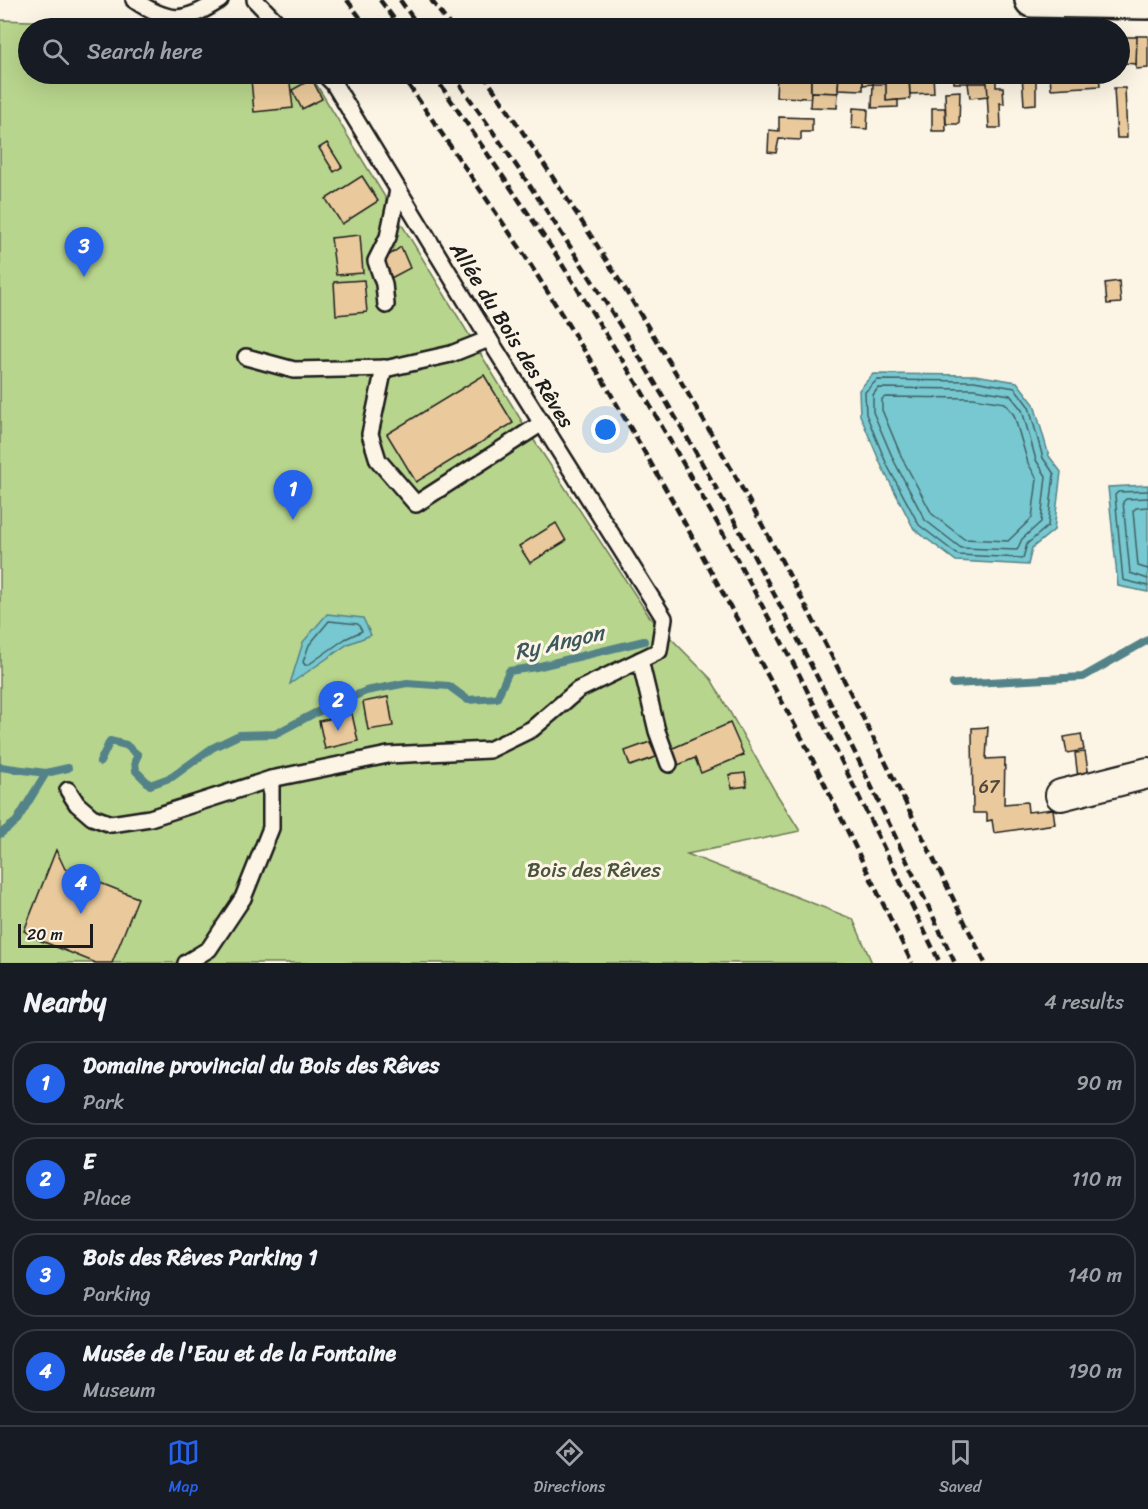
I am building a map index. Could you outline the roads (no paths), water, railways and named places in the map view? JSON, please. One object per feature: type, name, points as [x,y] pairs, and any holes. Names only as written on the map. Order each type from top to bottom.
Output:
[{"type":"street","points":[[1032,0],[1148,3]]},
{"type":"street","points":[[1061,795],[1148,773]]},
{"type":"lane","points":[[134,0],[148,10],[172,18],[197,15],[220,0]]},
{"type":"lane","points":[[255,0],[272,18]]},
{"type":"lane","name":"Allée du Bois des Rêves","points":[[334,84],[489,339],[664,618],[659,651],[640,660]]},
{"type":"lane","points":[[386,305],[384,284],[376,261],[388,237],[398,190]]},
{"type":"lane","points":[[246,357],[294,370],[384,368],[451,354],[489,339]]},
{"type":"lane","points":[[384,368],[370,434],[378,460],[416,504],[542,423]]},
{"type":"lane","points":[[68,790],[77,804],[92,817],[111,824],[150,818],[271,779],[388,755],[489,750],[532,729],[578,690],[640,660],[657,731],[669,764]]},
{"type":"lane","points":[[186,963],[209,949],[243,898],[271,828],[271,779]]},
{"type":"water","points":[[873,374],[975,375],[1017,382],[1034,404],[1049,456],[1061,472],[1054,530],[1032,548],[1028,565],[956,561],[914,529],[882,467],[860,415],[859,390]]},
{"type":"water","points":[[1148,485],[1148,592],[1118,586],[1108,487]]},
{"type":"water","points":[[327,614],[363,618],[371,635],[348,644],[290,684],[303,642]]},
{"type":"waterway","name":"Ry Angon","points":[[953,684],[1083,677],[1148,640]]},
{"type":"waterway","name":"Ry Angon","points":[[100,762],[110,741],[126,745],[138,755],[135,761],[136,771],[150,785],[172,777],[212,748],[239,735],[275,734],[313,714],[366,691],[407,683],[449,686],[468,700],[497,698],[509,671],[536,667],[644,641]]},
{"type":"waterway","name":"Ry Angon","points":[[0,767],[46,773]]},
{"type":"waterway","name":"Ry Angon","points":[[0,834],[16,822],[46,773],[68,768]]},
{"type":"railway","points":[[347,0],[360,18]]},
{"type":"railway","points":[[380,0],[394,18]]},
{"type":"railway","points":[[400,0],[413,18]]},
{"type":"railway","points":[[431,0],[444,18]]},
{"type":"railway","points":[[408,84],[520,248],[601,377],[671,498],[804,742],[912,963]]},
{"type":"railway","points":[[440,84],[553,250],[641,390],[719,526],[799,674],[940,963]]},
{"type":"railway","points":[[459,84],[598,289],[688,438],[772,590],[831,704],[955,963]]},
{"type":"railway","points":[[490,84],[616,275],[709,430],[772,542],[834,661],[985,963]]},
{"type":"place","name":"Bois des Rêves Parking 1","points":[[84,277]]},
{"type":"place","name":"Domaine provincial du Bois des Rêves","points":[[293,520]]},
{"type":"place","name":"E","points":[[338,731]]},
{"type":"place","name":"Musée de l'Eau et de la Fontaine","points":[[81,914]]},
{"type":"park label","name":"Bois des Rêves","points":[[594,870]]}]
